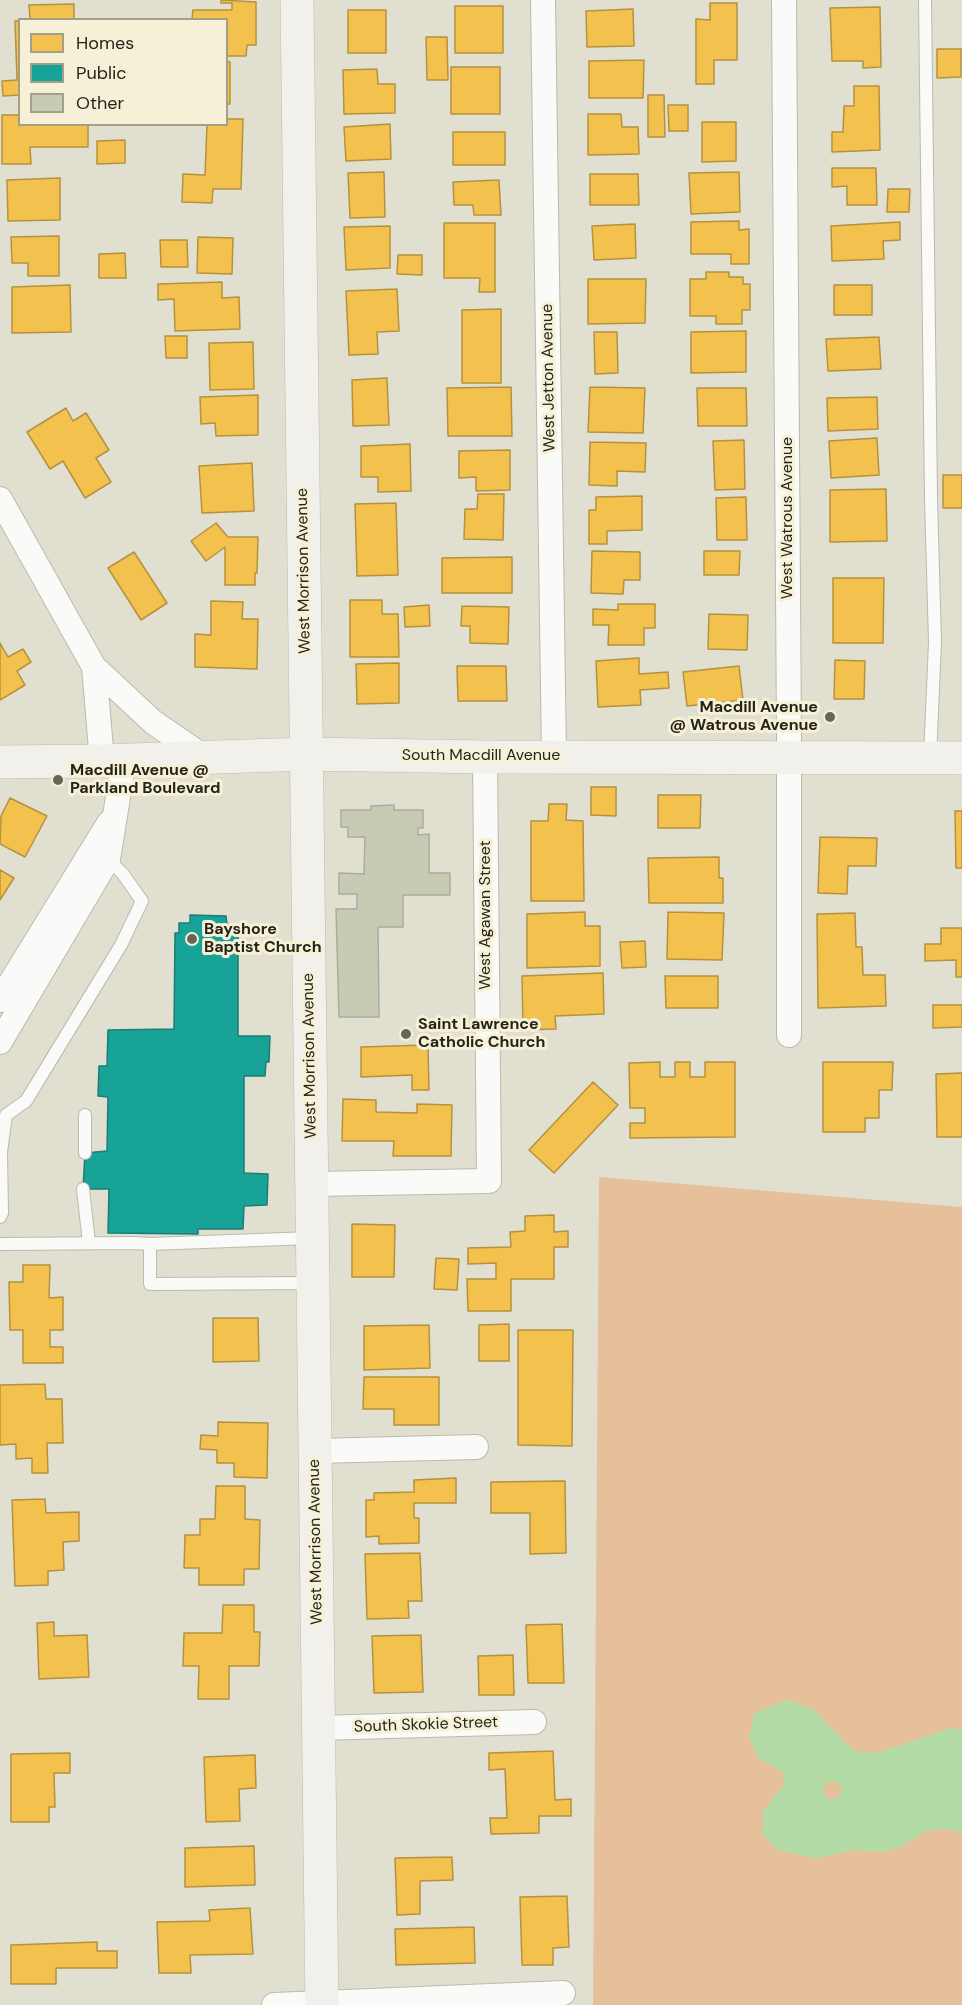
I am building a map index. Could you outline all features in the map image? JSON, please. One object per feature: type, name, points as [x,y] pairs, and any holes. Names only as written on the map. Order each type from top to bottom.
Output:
[{"type":"street","name":"West Morrison Avenue","points":[[297,0],[322,2004]]},
{"type":"street","name":"West Jetton Avenue","points":[[543,0],[554,756]]},
{"type":"street","name":"West Watrous Avenue","points":[[784,0],[789,1035]]},
{"type":"street","points":[[0,499],[94,667],[113,760],[115,813],[108,859],[0,1042]]},
{"type":"street","points":[[94,667],[153,722],[204,757]]},
{"type":"street","name":"South Macdill Avenue","points":[[0,762],[306,754],[485,757],[946,758]]},
{"type":"street","name":"West Agawan Street","points":[[312,1184],[489,1181],[485,757]]},
{"type":"street","points":[[0,1000],[115,813]]},
{"type":"street","points":[[315,1451],[476,1448]]},
{"type":"street","name":"South Skokie Street","points":[[318,1728],[534,1722]]},
{"type":"street","points":[[274,2005],[564,1993]]},
{"type":"lane","points":[[925,0],[931,498],[935,642],[946,758]]},
{"type":"lane","points":[[0,1217],[2,1213],[3,1113],[26,1101],[121,945],[142,901],[123,874],[108,859]]},
{"type":"lane","points":[[85,1115],[85,1153]]},
{"type":"lane","points":[[83,1188],[89,1243]]},
{"type":"lane","points":[[0,1244],[150,1244],[312,1238]]},
{"type":"lane","points":[[150,1244],[150,1284],[313,1283]]},
{"type":"shaded area","points":[[599,1177],[962,1207],[962,2005],[593,2005]]},
{"type":"shaded area","points":[[788,1700],[813,1709],[854,1751],[877,1753],[951,1728],[962,1730],[962,1832],[944,1829],[926,1831],[899,1848],[881,1852],[855,1850],[816,1858],[778,1850],[763,1835],[763,1811],[783,1786],[784,1773],[759,1759],[749,1737],[754,1713]],"holes":[[[836,1781],[842,1788],[839,1797],[830,1800],[823,1792],[826,1783]]]},
{"type":"building: Homes","points":[[221,0],[256,2],[256,45],[247,45],[246,56],[228,56],[228,18],[192,18],[193,10],[232,10],[232,3],[221,3]]},
{"type":"building: Homes","points":[[710,3],[737,3],[737,60],[714,60],[714,84],[696,84],[696,19],[710,20]]},
{"type":"building: Homes","points":[[74,4],[74,18],[30,18],[29,5]]},
{"type":"building: Homes","points":[[455,6],[503,6],[503,53],[455,53]]},
{"type":"building: Homes","points":[[880,7],[881,67],[863,68],[863,61],[832,61],[830,8]]},
{"type":"building: Homes","points":[[633,9],[634,46],[587,47],[586,11]]},
{"type":"building: Homes","points":[[348,10],[386,10],[386,53],[348,53]]},
{"type":"building: Homes","points":[[15,21],[18,21],[18,95],[3,96],[2,81],[17,80]]},
{"type":"building: Homes","points":[[426,37],[447,37],[448,80],[427,80]]},
{"type":"building: Homes","points":[[937,49],[961,49],[961,77],[937,78]]},
{"type":"building: Homes","points":[[644,60],[643,98],[589,98],[589,61]]},
{"type":"building: Homes","points":[[228,62],[230,62],[230,104],[228,104]]},
{"type":"building: Homes","points":[[451,67],[500,67],[500,114],[451,114]]},
{"type":"building: Homes","points":[[377,69],[378,84],[395,84],[395,113],[344,114],[343,70]]},
{"type":"building: Homes","points":[[854,86],[879,86],[880,150],[832,152],[832,132],[843,132],[844,106],[854,106]]},
{"type":"building: Homes","points":[[648,95],[664,95],[665,137],[648,137]]},
{"type":"building: Homes","points":[[668,105],[688,105],[688,131],[669,131]]},
{"type":"building: Homes","points":[[588,114],[621,114],[622,127],[638,127],[639,154],[588,155]]},
{"type":"building: Homes","points":[[2,115],[18,115],[18,126],[88,126],[88,147],[30,147],[31,164],[2,164]]},
{"type":"building: Homes","points":[[228,119],[243,119],[241,189],[213,189],[212,203],[182,202],[183,174],[205,175],[207,126],[228,126]]},
{"type":"building: Homes","points":[[702,122],[736,122],[736,161],[702,162]]},
{"type":"building: Homes","points":[[390,124],[391,159],[346,161],[344,127]]},
{"type":"building: Homes","points":[[453,132],[505,132],[505,165],[453,165]]},
{"type":"building: Homes","points":[[125,140],[125,163],[97,164],[97,141]]},
{"type":"building: Homes","points":[[832,168],[876,168],[877,205],[847,205],[847,186],[832,187]]},
{"type":"building: Homes","points":[[384,172],[385,217],[350,218],[348,173]]},
{"type":"building: Homes","points":[[739,172],[740,212],[691,214],[689,173]]},
{"type":"building: Homes","points":[[590,174],[638,174],[639,205],[590,205]]},
{"type":"building: Homes","points":[[60,178],[60,220],[8,221],[7,180]]},
{"type":"building: Homes","points":[[499,180],[501,215],[474,215],[473,205],[454,205],[453,182]]},
{"type":"building: Homes","points":[[888,189],[910,189],[909,212],[887,212]]},
{"type":"building: Homes","points":[[739,221],[739,230],[749,229],[749,264],[731,264],[731,254],[691,254],[691,222]]},
{"type":"building: Homes","points":[[900,222],[900,240],[883,241],[884,259],[832,261],[831,226]]},
{"type":"building: Homes","points":[[444,223],[495,223],[495,292],[479,292],[480,278],[444,278]]},
{"type":"building: Homes","points":[[635,224],[636,258],[594,260],[592,226]]},
{"type":"building: Homes","points":[[390,226],[390,268],[346,270],[344,227]]},
{"type":"building: Homes","points":[[59,236],[59,276],[28,276],[28,263],[12,263],[11,237]]},
{"type":"building: Homes","points":[[198,237],[233,238],[232,274],[197,273]]},
{"type":"building: Homes","points":[[160,240],[187,240],[188,267],[161,267]]},
{"type":"building: Homes","points":[[125,253],[126,278],[99,278],[99,254]]},
{"type":"building: Homes","points":[[398,255],[422,255],[422,275],[397,274]]},
{"type":"building: Homes","points":[[706,272],[729,272],[729,277],[743,277],[743,284],[750,284],[750,310],[742,310],[742,324],[716,324],[716,316],[690,316],[690,279],[706,279]]},
{"type":"building: Homes","points":[[588,279],[646,279],[645,323],[588,324]]},
{"type":"building: Homes","points":[[222,282],[222,298],[239,297],[240,329],[175,331],[174,299],[158,300],[158,284]]},
{"type":"building: Homes","points":[[70,285],[71,332],[12,333],[12,287]]},
{"type":"building: Homes","points":[[834,285],[872,285],[872,315],[834,315]]},
{"type":"building: Homes","points":[[397,289],[399,331],[377,332],[378,354],[349,355],[346,291]]},
{"type":"building: Homes","points":[[501,309],[501,383],[462,383],[462,310]]},
{"type":"building: Homes","points":[[746,331],[746,372],[691,373],[691,332]]},
{"type":"building: Homes","points":[[594,332],[617,332],[618,373],[595,374]]},
{"type":"building: Homes","points":[[165,336],[187,336],[187,358],[166,358]]},
{"type":"building: Homes","points":[[879,337],[881,369],[828,371],[826,339]]},
{"type":"building: Homes","points":[[253,342],[254,389],[210,390],[209,343]]},
{"type":"building: Homes","points":[[387,378],[389,425],[353,426],[352,380]]},
{"type":"building: Homes","points":[[511,387],[512,436],[448,436],[447,388]]},
{"type":"building: Homes","points":[[590,387],[645,388],[643,433],[588,432]]},
{"type":"building: Homes","points":[[697,388],[746,388],[747,426],[698,426]]},
{"type":"building: Homes","points":[[258,395],[258,435],[216,436],[215,423],[201,424],[200,397]]},
{"type":"building: Homes","points":[[877,397],[878,429],[828,431],[827,398]]},
{"type":"building: Homes","points":[[66,408],[73,421],[86,413],[109,450],[96,458],[111,482],[85,498],[63,461],[50,469],[27,432]]},
{"type":"building: Homes","points":[[877,438],[879,475],[831,478],[829,441]]},
{"type":"building: Homes","points":[[744,440],[745,489],[715,490],[713,441]]},
{"type":"building: Homes","points":[[590,442],[646,443],[645,472],[617,471],[617,486],[589,485]]},
{"type":"building: Homes","points":[[410,444],[411,491],[378,492],[378,477],[361,477],[361,446]]},
{"type":"building: Homes","points":[[510,450],[510,490],[476,491],[476,477],[459,478],[459,451]]},
{"type":"building: Homes","points":[[252,463],[254,511],[202,513],[199,466]]},
{"type":"building: Homes","points":[[943,475],[962,475],[962,508],[943,508]]},
{"type":"building: Homes","points":[[886,489],[887,541],[830,542],[830,490]]},
{"type":"building: Homes","points":[[478,494],[504,494],[503,540],[464,539],[465,509],[477,509]]},
{"type":"building: Homes","points":[[642,496],[642,530],[607,531],[607,544],[589,544],[589,510],[596,510],[596,497]]},
{"type":"building: Homes","points":[[746,497],[747,540],[717,540],[716,498]]},
{"type":"building: Homes","points":[[396,503],[398,575],[357,576],[355,504]]},
{"type":"building: Homes","points":[[216,523],[228,537],[258,537],[255,585],[225,585],[225,547],[206,561],[191,541]]},
{"type":"building: Homes","points":[[592,551],[640,552],[640,580],[624,580],[623,594],[591,593]]},
{"type":"building: Homes","points":[[704,551],[740,551],[739,575],[704,575]]},
{"type":"building: Homes","points":[[134,552],[167,603],[141,620],[108,568]]},
{"type":"building: Homes","points":[[512,557],[512,593],[442,593],[442,558]]},
{"type":"building: Homes","points":[[833,578],[884,578],[883,643],[833,643]]},
{"type":"building: Homes","points":[[350,600],[382,600],[382,614],[398,614],[399,657],[350,657]]},
{"type":"building: Homes","points":[[211,601],[243,602],[242,619],[258,619],[257,669],[195,667],[195,634],[211,635]]},
{"type":"building: Homes","points":[[618,604],[655,604],[655,628],[644,628],[644,645],[608,645],[609,625],[593,625],[593,609],[618,610]]},
{"type":"building: Homes","points":[[429,605],[430,626],[405,627],[404,607]]},
{"type":"building: Homes","points":[[462,606],[509,607],[508,644],[470,643],[470,626],[461,626]]},
{"type":"building: Homes","points":[[709,614],[748,615],[747,650],[708,649]]},
{"type":"building: Homes","points":[[0,643],[8,657],[23,649],[31,662],[17,671],[25,685],[0,700]]},
{"type":"building: Homes","points":[[639,658],[639,674],[668,672],[669,688],[640,690],[641,705],[598,707],[596,661]]},
{"type":"building: Homes","points":[[835,660],[865,661],[864,699],[834,699]]},
{"type":"building: Homes","points":[[399,663],[399,703],[357,704],[356,664]]},
{"type":"building: Homes","points":[[457,666],[506,666],[507,701],[458,701]]},
{"type":"building: Homes","points":[[739,666],[743,700],[687,706],[683,672]]},
{"type":"building: Homes","points":[[591,787],[616,787],[616,816],[591,815]]},
{"type":"building: Homes","points":[[658,795],[701,795],[700,828],[658,828]]},
{"type":"building: Homes","points":[[10,798],[47,816],[25,857],[0,844],[1,816]]},
{"type":"building: Homes","points":[[549,804],[567,804],[566,820],[583,821],[584,901],[531,901],[531,821],[548,821]]},
{"type":"building: Homes","points":[[955,811],[962,811],[962,868],[956,868]]},
{"type":"building: Homes","points":[[820,837],[877,838],[876,866],[848,866],[847,894],[818,893]]},
{"type":"building: Homes","points":[[719,857],[719,878],[723,878],[723,903],[649,903],[648,858]]},
{"type":"building: Homes","points":[[0,870],[14,878],[0,900]]},
{"type":"building: Homes","points":[[585,912],[585,926],[600,926],[600,966],[527,968],[527,914]]},
{"type":"building: Homes","points":[[668,912],[724,913],[722,960],[667,959]]},
{"type":"building: Homes","points":[[855,913],[856,947],[862,947],[863,975],[885,975],[886,1006],[818,1008],[817,914]]},
{"type":"building: Homes","points":[[941,928],[962,928],[962,977],[956,977],[956,960],[925,961],[925,944],[941,944]]},
{"type":"building: Homes","points":[[645,941],[646,967],[622,968],[620,942]]},
{"type":"building: Homes","points":[[603,973],[604,1014],[555,1016],[556,1029],[523,1030],[522,976]]},
{"type":"building: Homes","points":[[665,976],[718,976],[718,1008],[666,1008]]},
{"type":"building: Homes","points":[[933,1005],[962,1005],[962,1027],[933,1028]]},
{"type":"building: Homes","points":[[428,1045],[429,1090],[412,1090],[412,1075],[361,1077],[361,1047]]},
{"type":"building: Homes","points":[[660,1062],[660,1077],[675,1077],[675,1062],[690,1062],[690,1077],[705,1077],[705,1062],[735,1062],[735,1137],[630,1138],[630,1123],[645,1123],[645,1108],[630,1108],[629,1063]]},
{"type":"building: Homes","points":[[823,1062],[893,1062],[892,1090],[879,1090],[879,1118],[865,1118],[865,1132],[823,1132]]},
{"type":"building: Homes","points":[[962,1073],[962,1137],[937,1137],[936,1074]]},
{"type":"building: Homes","points":[[593,1082],[618,1105],[554,1173],[529,1150]]},
{"type":"building: Homes","points":[[343,1099],[376,1100],[376,1112],[417,1113],[417,1104],[452,1105],[451,1156],[393,1156],[394,1141],[342,1141]]},
{"type":"building: Homes","points":[[554,1215],[554,1232],[568,1231],[568,1247],[554,1247],[554,1279],[511,1279],[511,1311],[468,1311],[467,1279],[496,1279],[496,1263],[468,1264],[468,1248],[511,1247],[510,1232],[525,1231],[525,1216]]},
{"type":"building: Homes","points":[[352,1224],[395,1225],[394,1277],[352,1277]]},
{"type":"building: Homes","points":[[436,1258],[459,1259],[457,1290],[434,1289]]},
{"type":"building: Homes","points":[[23,1265],[50,1265],[49,1298],[63,1297],[63,1330],[50,1330],[50,1347],[63,1347],[63,1363],[23,1363],[23,1330],[10,1330],[9,1282],[23,1282]]},
{"type":"building: Homes","points":[[213,1318],[258,1318],[259,1361],[213,1362]]},
{"type":"building: Homes","points":[[509,1324],[509,1361],[479,1361],[479,1325]]},
{"type":"building: Homes","points":[[429,1325],[430,1368],[364,1370],[364,1326]]},
{"type":"building: Homes","points":[[518,1330],[573,1330],[572,1446],[518,1445]]},
{"type":"building: Homes","points":[[364,1377],[439,1377],[439,1425],[394,1425],[394,1409],[363,1409]]},
{"type":"building: Homes","points":[[45,1384],[46,1399],[62,1399],[63,1443],[47,1443],[48,1473],[32,1473],[32,1458],[16,1459],[16,1444],[0,1445],[0,1385]]},
{"type":"building: Homes","points":[[218,1422],[268,1423],[267,1478],[234,1477],[234,1463],[217,1463],[217,1450],[200,1449],[201,1435],[218,1436]]},
{"type":"building: Homes","points":[[456,1478],[456,1503],[414,1503],[414,1518],[419,1518],[419,1543],[379,1544],[379,1536],[366,1537],[366,1500],[374,1500],[374,1493],[414,1492],[414,1480]]},
{"type":"building: Homes","points":[[565,1481],[566,1553],[530,1554],[530,1513],[491,1513],[491,1482]]},
{"type":"building: Homes","points":[[216,1486],[245,1486],[245,1519],[260,1520],[259,1569],[244,1569],[244,1585],[199,1585],[199,1568],[184,1568],[185,1535],[200,1535],[200,1519],[215,1519]]},
{"type":"building: Homes","points":[[45,1499],[46,1513],[79,1512],[79,1541],[63,1542],[64,1570],[48,1571],[48,1585],[15,1586],[12,1500]]},
{"type":"building: Homes","points":[[420,1553],[422,1601],[408,1601],[409,1618],[367,1619],[365,1554]]},
{"type":"building: Homes","points":[[223,1605],[254,1605],[254,1632],[260,1632],[259,1666],[229,1666],[229,1699],[198,1699],[199,1666],[183,1666],[184,1633],[222,1633]]},
{"type":"building: Homes","points":[[54,1622],[54,1636],[87,1635],[89,1677],[39,1679],[37,1623]]},
{"type":"building: Homes","points":[[562,1624],[564,1683],[528,1683],[526,1625]]},
{"type":"building: Homes","points":[[421,1635],[423,1692],[374,1693],[372,1636]]},
{"type":"building: Homes","points":[[513,1655],[514,1695],[479,1695],[478,1656]]},
{"type":"building: Homes","points":[[553,1751],[555,1800],[571,1799],[571,1816],[539,1816],[539,1833],[491,1834],[490,1818],[507,1818],[505,1769],[489,1770],[489,1753]]},
{"type":"building: Homes","points":[[70,1753],[70,1773],[54,1773],[55,1807],[49,1807],[49,1822],[11,1822],[11,1754]]},
{"type":"building: Homes","points":[[255,1755],[256,1788],[239,1789],[240,1821],[206,1822],[204,1757]]},
{"type":"building: Homes","points":[[254,1846],[255,1885],[185,1887],[185,1848]]},
{"type":"building: Homes","points":[[452,1857],[453,1880],[420,1881],[420,1914],[397,1915],[395,1858]]},
{"type":"building: Homes","points":[[567,1896],[569,1947],[553,1948],[553,1965],[522,1965],[520,1897]]},
{"type":"building: Homes","points":[[250,1908],[253,1954],[190,1955],[191,1973],[159,1973],[157,1922],[210,1921],[209,1910]]},
{"type":"building: Homes","points":[[474,1927],[475,1963],[396,1965],[395,1929]]},
{"type":"building: Homes","points":[[97,1942],[97,1951],[117,1951],[117,1968],[56,1968],[56,1984],[11,1984],[11,1945]]},
{"type":"building: Public","points":[[190,915],[226,916],[227,924],[238,925],[238,1036],[270,1036],[269,1062],[266,1062],[265,1076],[244,1076],[244,1173],[268,1174],[267,1205],[244,1206],[243,1229],[198,1229],[198,1234],[108,1233],[109,1189],[83,1189],[85,1153],[107,1151],[108,1097],[98,1096],[99,1066],[107,1066],[108,1030],[174,1029],[175,933],[179,933],[179,923],[190,923]]},
{"type":"building: Other","points":[[394,805],[394,810],[423,810],[423,828],[418,828],[418,835],[429,834],[429,873],[450,873],[450,895],[403,895],[403,927],[378,927],[379,1017],[339,1017],[336,909],[357,909],[357,894],[339,894],[339,873],[364,874],[365,837],[348,837],[348,827],[341,827],[341,810],[371,810],[371,806]]},
{"type":"place","name":"Macdill Avenue @ Watrous Avenue","points":[[830,717]]},
{"type":"place","name":"Macdill Avenue @ Parkland Boulevard","points":[[58,780]]},
{"type":"place","name":"Bayshore Baptist Church","points":[[192,939]]},
{"type":"place","name":"Saint Lawrence Catholic Church","points":[[406,1034]]}]
